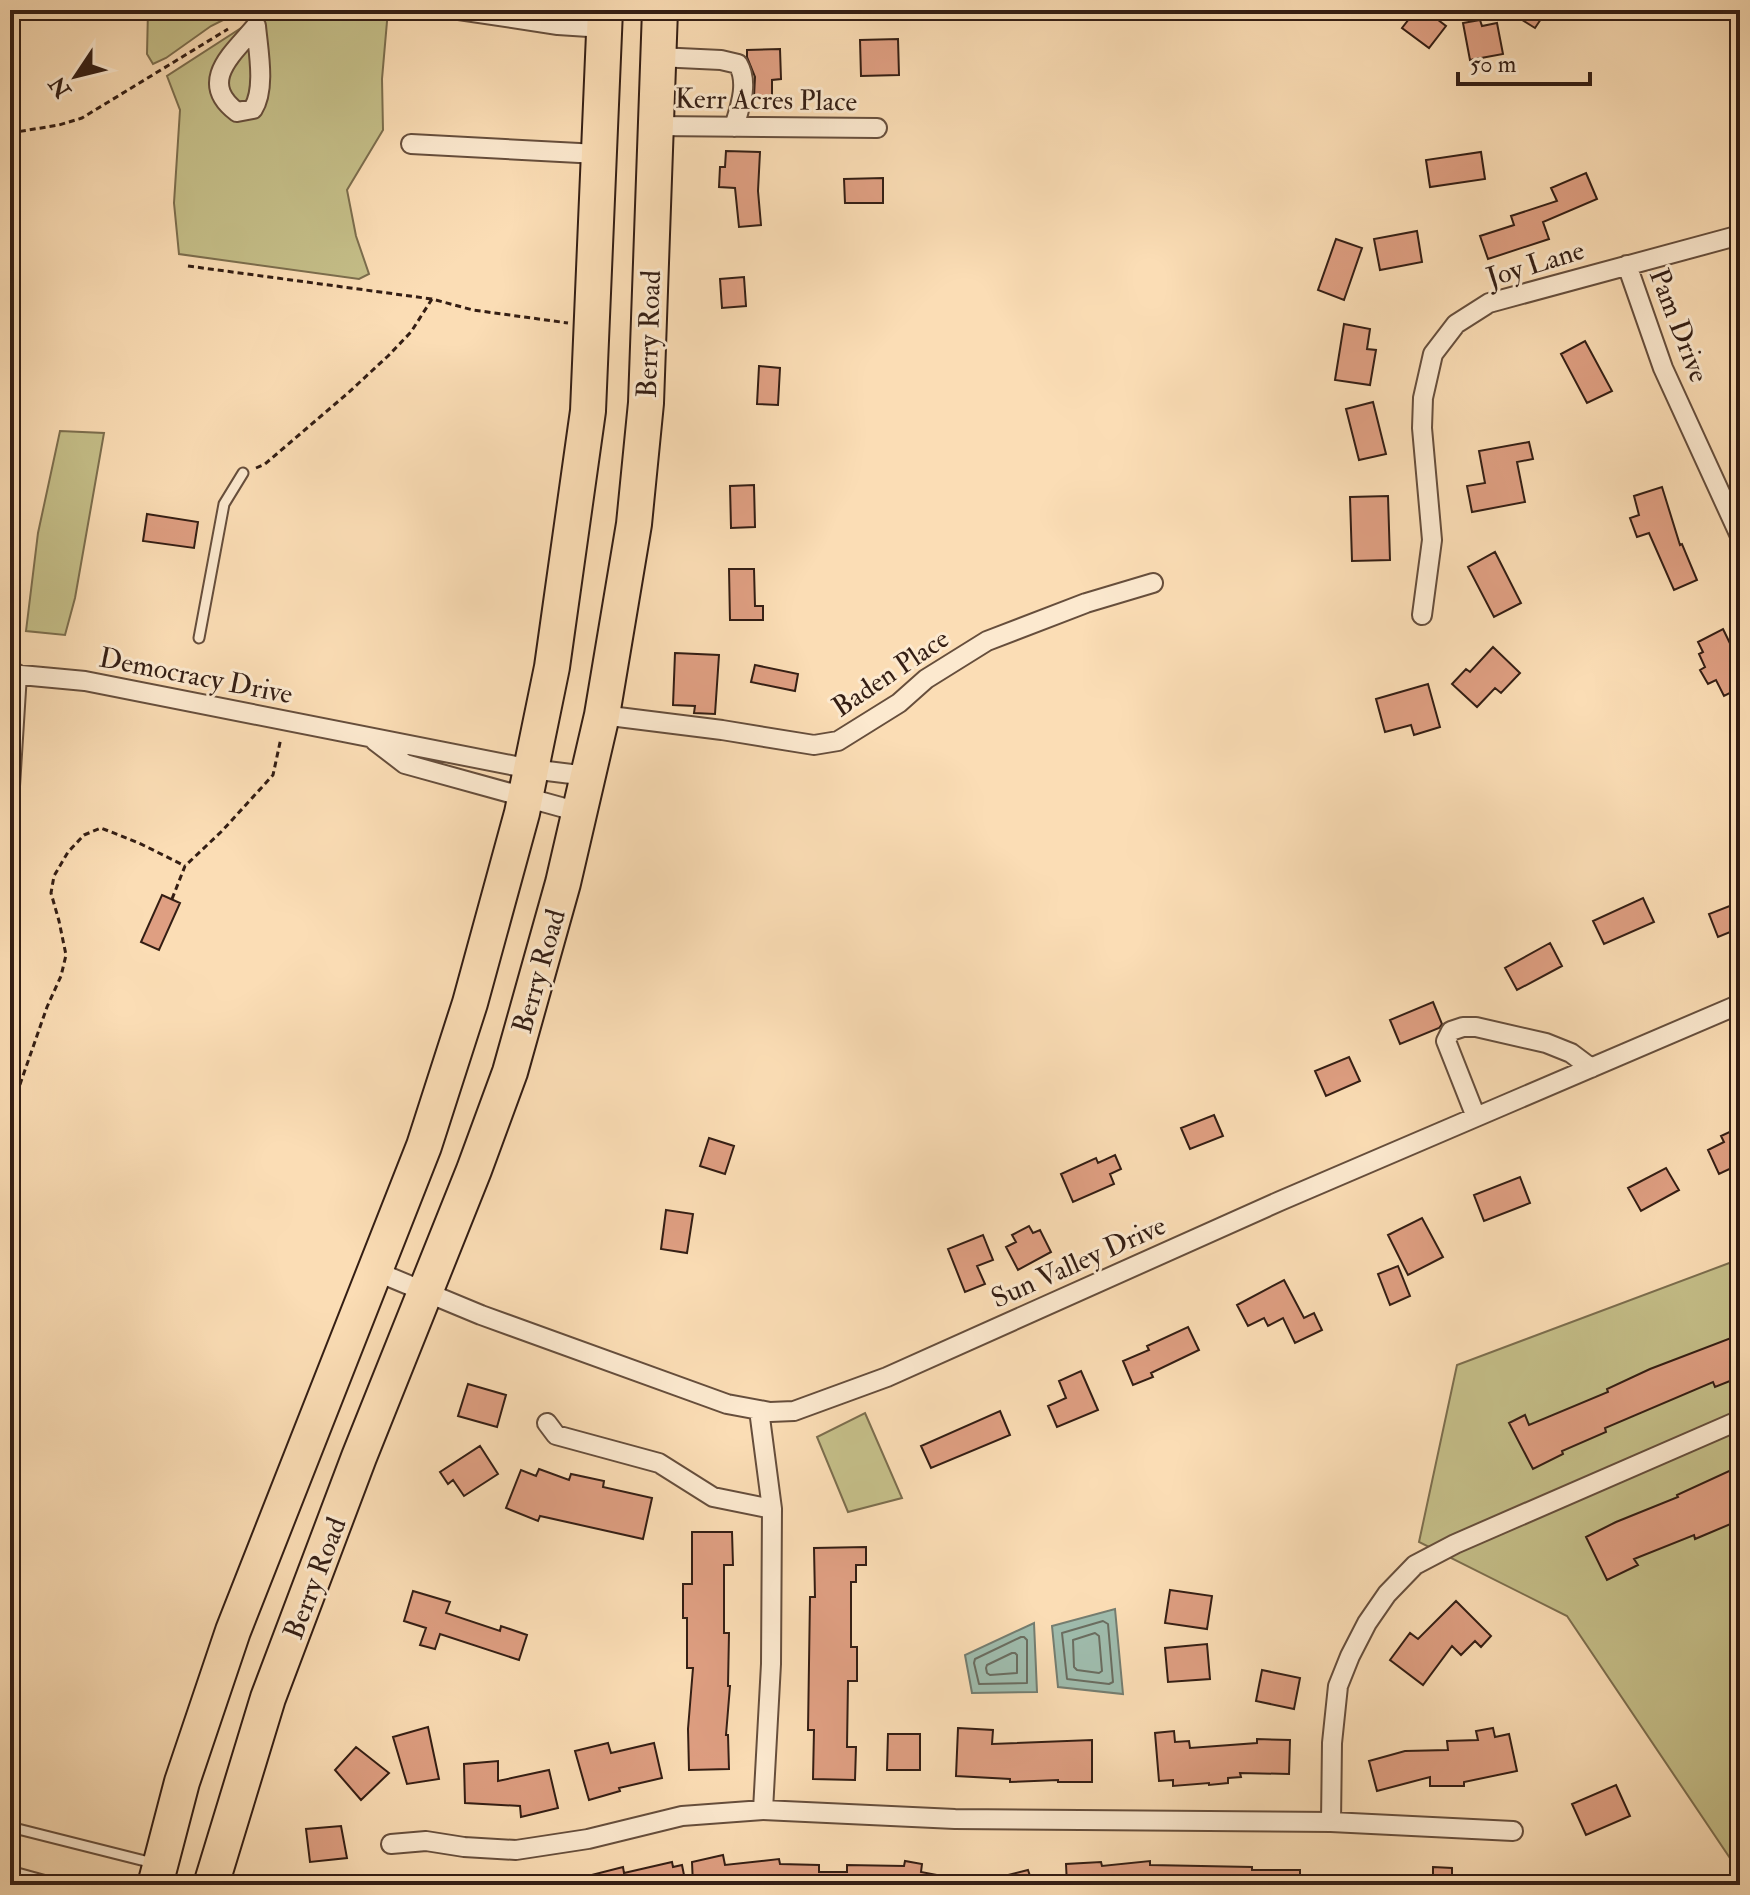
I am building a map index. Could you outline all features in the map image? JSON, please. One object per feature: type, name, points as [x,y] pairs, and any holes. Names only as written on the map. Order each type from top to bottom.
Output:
[{"type":"highway","name":"Berry Road","points":[[211,1885],[268,1698],[510,1072],[563,883],[602,715],[634,524],[646,403],[660,10]]},
{"type":"highway","name":"Berry Road","points":[[158,1875],[182,1782],[233,1631],[424,1146],[470,1003],[528,783],[552,667],[586,426],[604,19]]},
{"type":"street","points":[[459,10],[558,25],[604,19]]},
{"type":"street","points":[[658,57],[721,60],[738,64],[744,88],[734,127]]},
{"type":"street","name":"Kerr Acres Place","points":[[655,126],[877,128]]},
{"type":"street","points":[[411,144],[598,154]]},
{"type":"street","name":"Joy Lane","points":[[1422,615],[1432,540],[1422,428],[1423,398],[1433,354],[1456,324],[1489,303],[1740,235]]},
{"type":"street","name":"Pam Drive","points":[[1627,265],[1663,368],[1740,536]]},
{"type":"street","name":"Baden Place","points":[[602,715],[814,745],[838,741],[899,703],[926,679],[987,641],[1086,603],[1153,583]]},
{"type":"street","points":[[10,786],[14,674]]},
{"type":"street","name":"Democracy Drive","points":[[14,674],[85,681],[369,737],[528,783],[579,812]]},
{"type":"street","name":"Democracy Drive","points":[[369,737],[405,764],[528,783],[588,776]]},
{"type":"street","name":"Sun Valley Drive","points":[[375,1271],[496,1320],[727,1404],[770,1412],[794,1411],[887,1377],[1280,1201],[1740,1004]]},
{"type":"street","points":[[1476,1117],[1446,1041],[1451,1031],[1463,1027],[1492,1029],[1546,1043],[1571,1053],[1591,1068]]},
{"type":"street","points":[[759,1410],[772,1509],[771,1664],[763,1810]]},
{"type":"street","points":[[1331,1822],[1332,1743],[1338,1686],[1367,1623],[1387,1594],[1415,1565],[1455,1544],[1740,1420]]},
{"type":"street","points":[[547,1423],[556,1435],[659,1463],[713,1497],[772,1509]]},
{"type":"street","points":[[391,1844],[426,1841],[516,1850],[588,1839],[682,1816],[763,1810],[955,1819],[1331,1822],[1513,1831]]},
{"type":"lane","points":[[199,638],[224,504],[243,473]]},
{"type":"lane","points":[[10,1827],[158,1875]]},
{"type":"lane","points":[[10,1871],[61,1885]]},
{"type":"path","points":[[10,133],[82,118],[202,44],[257,16]]},
{"type":"path","points":[[188,266],[432,299],[473,310],[592,325]]},
{"type":"path","points":[[243,473],[265,464],[348,393],[411,332],[432,299]]},
{"type":"path","points":[[172,899],[185,866],[273,775],[284,720]]},
{"type":"path","points":[[10,1113],[66,955],[51,893],[54,876],[68,852],[84,835],[101,828],[185,866]]},
{"type":"shaded area","points":[[148,10],[243,10],[211,26],[153,64],[147,54]]},
{"type":"shaded area","points":[[269,10],[388,10],[382,79],[383,130],[347,190],[356,236],[369,274],[359,279],[179,254],[174,203],[180,110],[167,76]]},
{"type":"shaded area","points":[[60,431],[104,433],[75,598],[65,635],[26,631],[38,533]]},
{"type":"shaded area","points":[[1740,1259],[1740,1873],[1567,1616],[1419,1542],[1457,1365]]},
{"type":"shaded area","points":[[865,1413],[902,1498],[848,1512],[817,1437]]},
{"type":"water","points":[[1115,1609],[1123,1694],[1058,1687],[1052,1626]]},
{"type":"water","points":[[1034,1623],[1037,1692],[972,1693],[965,1655]]},
{"type":"building","points":[[1416,10],[1425,10],[1446,26],[1429,48],[1402,28]]},
{"type":"building","points":[[1506,10],[1547,10],[1535,28]]},
{"type":"building","points":[[1480,20],[1482,26],[1497,23],[1503,54],[1470,60],[1463,23]]},
{"type":"building","points":[[898,39],[899,75],[861,76],[860,40]]},
{"type":"building","points":[[780,49],[781,79],[772,80],[772,97],[754,97],[755,77],[747,50]]},
{"type":"building","points":[[726,151],[760,152],[758,191],[761,225],[739,227],[735,188],[719,187],[720,167],[725,167]]},
{"type":"building","points":[[1481,152],[1485,179],[1430,187],[1426,160]]},
{"type":"building","points":[[1586,173],[1597,199],[1543,222],[1549,239],[1488,259],[1480,236],[1514,225],[1511,216],[1557,201],[1551,188]]},
{"type":"building","points":[[883,178],[883,203],[845,203],[844,179]]},
{"type":"building","points":[[1417,231],[1422,262],[1380,270],[1374,239]]},
{"type":"building","points":[[1336,239],[1362,248],[1344,300],[1318,290]]},
{"type":"building","points":[[744,277],[746,306],[722,308],[720,279]]},
{"type":"building","points":[[1344,324],[1370,329],[1367,349],[1376,350],[1370,385],[1335,380]]},
{"type":"building","points":[[1585,341],[1612,391],[1587,403],[1561,354]]},
{"type":"building","points":[[759,366],[780,368],[778,405],[757,404]]},
{"type":"building","points":[[1373,402],[1386,454],[1359,460],[1346,409]]},
{"type":"building","points":[[1529,442],[1533,459],[1517,462],[1525,502],[1472,512],[1467,486],[1485,483],[1479,451]]},
{"type":"building","points":[[754,485],[755,527],[731,528],[730,486]]},
{"type":"building","points":[[1662,487],[1680,545],[1697,580],[1674,590],[1649,533],[1637,537],[1630,518],[1639,515],[1634,496]]},
{"type":"building","points":[[1388,496],[1390,560],[1352,561],[1350,497]]},
{"type":"building","points":[[147,514],[198,522],[194,548],[143,541]]},
{"type":"building","points":[[1495,552],[1521,603],[1494,617],[1468,567]]},
{"type":"building","points":[[729,569],[754,569],[755,606],[763,606],[763,620],[730,620]]},
{"type":"building","points":[[1723,629],[1740,664],[1740,688],[1724,696],[1716,680],[1708,684],[1700,670],[1705,667],[1698,642]]},
{"type":"building","points":[[1493,647],[1520,673],[1501,693],[1495,688],[1477,707],[1452,684],[1466,669],[1470,672]]},
{"type":"building","points":[[675,653],[719,655],[715,714],[694,713],[695,706],[673,705]]},
{"type":"building","points":[[755,665],[798,674],[795,691],[751,682]]},
{"type":"building","points":[[1428,684],[1440,727],[1414,735],[1411,725],[1385,732],[1376,699]]},
{"type":"building","points":[[162,895],[180,903],[159,950],[141,942]]},
{"type":"building","points":[[1643,898],[1654,922],[1604,944],[1593,921]]},
{"type":"building","points":[[1740,902],[1740,928],[1718,937],[1709,914]]},
{"type":"building","points":[[1550,943],[1562,966],[1517,990],[1505,968]]},
{"type":"building","points":[[1433,1002],[1442,1024],[1439,1028],[1400,1044],[1390,1020]]},
{"type":"building","points":[[1349,1057],[1360,1081],[1326,1096],[1315,1071]]},
{"type":"building","points":[[1214,1115],[1223,1136],[1190,1149],[1181,1128]]},
{"type":"building","points":[[1740,1127],[1740,1164],[1719,1174],[1708,1150],[1724,1142],[1721,1136]]},
{"type":"building","points":[[709,1138],[734,1146],[725,1174],[700,1166]]},
{"type":"building","points":[[1115,1155],[1121,1169],[1110,1174],[1114,1184],[1073,1202],[1061,1174],[1096,1158],[1098,1163]]},
{"type":"building","points":[[1666,1168],[1679,1190],[1641,1211],[1628,1188]]},
{"type":"building","points":[[1520,1177],[1530,1203],[1484,1221],[1474,1195]]},
{"type":"building","points":[[666,1210],[693,1214],[687,1253],[661,1249]]},
{"type":"building","points":[[1422,1218],[1443,1257],[1408,1275],[1388,1235]]},
{"type":"building","points":[[1029,1226],[1033,1233],[1040,1230],[1051,1252],[1018,1270],[1006,1247],[1016,1242],[1012,1235]]},
{"type":"building","points":[[983,1235],[993,1260],[977,1266],[985,1284],[965,1292],[948,1249]]},
{"type":"building","points":[[1398,1266],[1410,1296],[1390,1305],[1378,1274]]},
{"type":"building","points":[[1284,1280],[1304,1318],[1314,1313],[1322,1330],[1295,1343],[1283,1318],[1268,1326],[1264,1318],[1248,1326],[1237,1305]]},
{"type":"building","points":[[1188,1327],[1199,1350],[1133,1385],[1123,1361]]},
{"type":"building","points":[[1731,1338],[1740,1360],[1740,1377],[1715,1387],[1713,1382],[1605,1428],[1606,1432],[1562,1451],[1563,1454],[1533,1469],[1509,1423],[1525,1415],[1529,1425],[1608,1392],[1607,1389],[1650,1369]]},
{"type":"building","points":[[1081,1371],[1098,1410],[1057,1427],[1048,1406],[1066,1398],[1059,1381]]},
{"type":"building","points":[[468,1384],[506,1395],[497,1427],[458,1416]]},
{"type":"building","points":[[1000,1411],[1010,1435],[931,1468],[921,1446]]},
{"type":"building","points":[[480,1446],[498,1474],[464,1496],[453,1480],[448,1484],[440,1472]]},
{"type":"building","points":[[1740,1466],[1740,1520],[1634,1559],[1638,1565],[1607,1580],[1586,1537]]},
{"type":"building","points":[[539,1469],[569,1480],[571,1474],[604,1481],[603,1487],[652,1498],[643,1539],[540,1516],[538,1521],[506,1508],[521,1470],[536,1476]]},
{"type":"building","points":[[692,1532],[732,1532],[733,1565],[724,1565],[724,1633],[729,1633],[730,1686],[726,1735],[729,1769],[689,1770],[688,1729],[693,1668],[687,1668],[683,1584],[692,1584]]},
{"type":"building","points":[[866,1547],[866,1565],[856,1565],[856,1582],[851,1582],[851,1647],[857,1647],[857,1681],[848,1681],[847,1747],[856,1747],[855,1780],[813,1779],[814,1730],[808,1730],[810,1597],[815,1597],[814,1548]]},
{"type":"building","points":[[1170,1590],[1212,1596],[1207,1629],[1165,1623]]},
{"type":"building","points":[[413,1591],[450,1602],[446,1613],[500,1631],[501,1626],[527,1635],[519,1660],[440,1634],[435,1649],[420,1645],[426,1628],[404,1621]]},
{"type":"building","points":[[1456,1601],[1491,1636],[1481,1647],[1475,1641],[1461,1655],[1452,1646],[1423,1685],[1390,1660],[1410,1633],[1418,1639]]},
{"type":"building","points":[[1207,1644],[1210,1679],[1168,1682],[1165,1648]]},
{"type":"building","points":[[1262,1670],[1300,1678],[1294,1709],[1256,1701]]},
{"type":"building","points":[[428,1727],[439,1779],[407,1784],[393,1737]]},
{"type":"building","points":[[958,1728],[993,1730],[992,1744],[1092,1740],[1092,1782],[1010,1782],[1010,1779],[956,1776]]},
{"type":"building","points":[[1493,1728],[1495,1737],[1509,1734],[1517,1771],[1464,1782],[1464,1786],[1430,1786],[1430,1777],[1377,1791],[1369,1761],[1405,1751],[1448,1750],[1447,1741],[1478,1740],[1476,1731]]},
{"type":"building","points":[[1174,1731],[1175,1742],[1189,1741],[1190,1748],[1257,1743],[1257,1739],[1290,1740],[1289,1774],[1240,1773],[1241,1777],[1228,1778],[1228,1783],[1209,1785],[1173,1786],[1173,1780],[1159,1781],[1155,1733]]},
{"type":"building","points":[[888,1734],[920,1734],[920,1770],[887,1770]]},
{"type":"building","points":[[608,1743],[611,1753],[654,1743],[662,1778],[619,1788],[620,1791],[589,1800],[575,1751]]},
{"type":"building","points":[[356,1747],[389,1773],[361,1800],[335,1770]]},
{"type":"building","points":[[498,1761],[498,1781],[549,1770],[558,1808],[521,1817],[520,1806],[465,1803],[464,1764]]},
{"type":"building","points":[[1616,1785],[1630,1816],[1586,1835],[1572,1804]]},
{"type":"building","points":[[341,1826],[347,1858],[310,1862],[306,1829]]},
{"type":"building","points":[[723,1855],[725,1865],[779,1859],[780,1864],[819,1865],[819,1872],[847,1872],[847,1865],[904,1866],[905,1861],[922,1864],[921,1872],[953,1878],[952,1885],[693,1885],[692,1862]]},
{"type":"building","points":[[1150,1861],[1150,1865],[1300,1870],[1300,1885],[1067,1885],[1066,1864],[1101,1862],[1102,1866]]},
{"type":"building","points":[[672,1862],[673,1867],[682,1865],[686,1885],[573,1885],[572,1880],[623,1867],[624,1873]]},
{"type":"building","points":[[1433,1867],[1452,1868],[1452,1885],[1433,1885]]},
{"type":"building","points":[[1028,1870],[1033,1885],[989,1885],[988,1880]]}]
